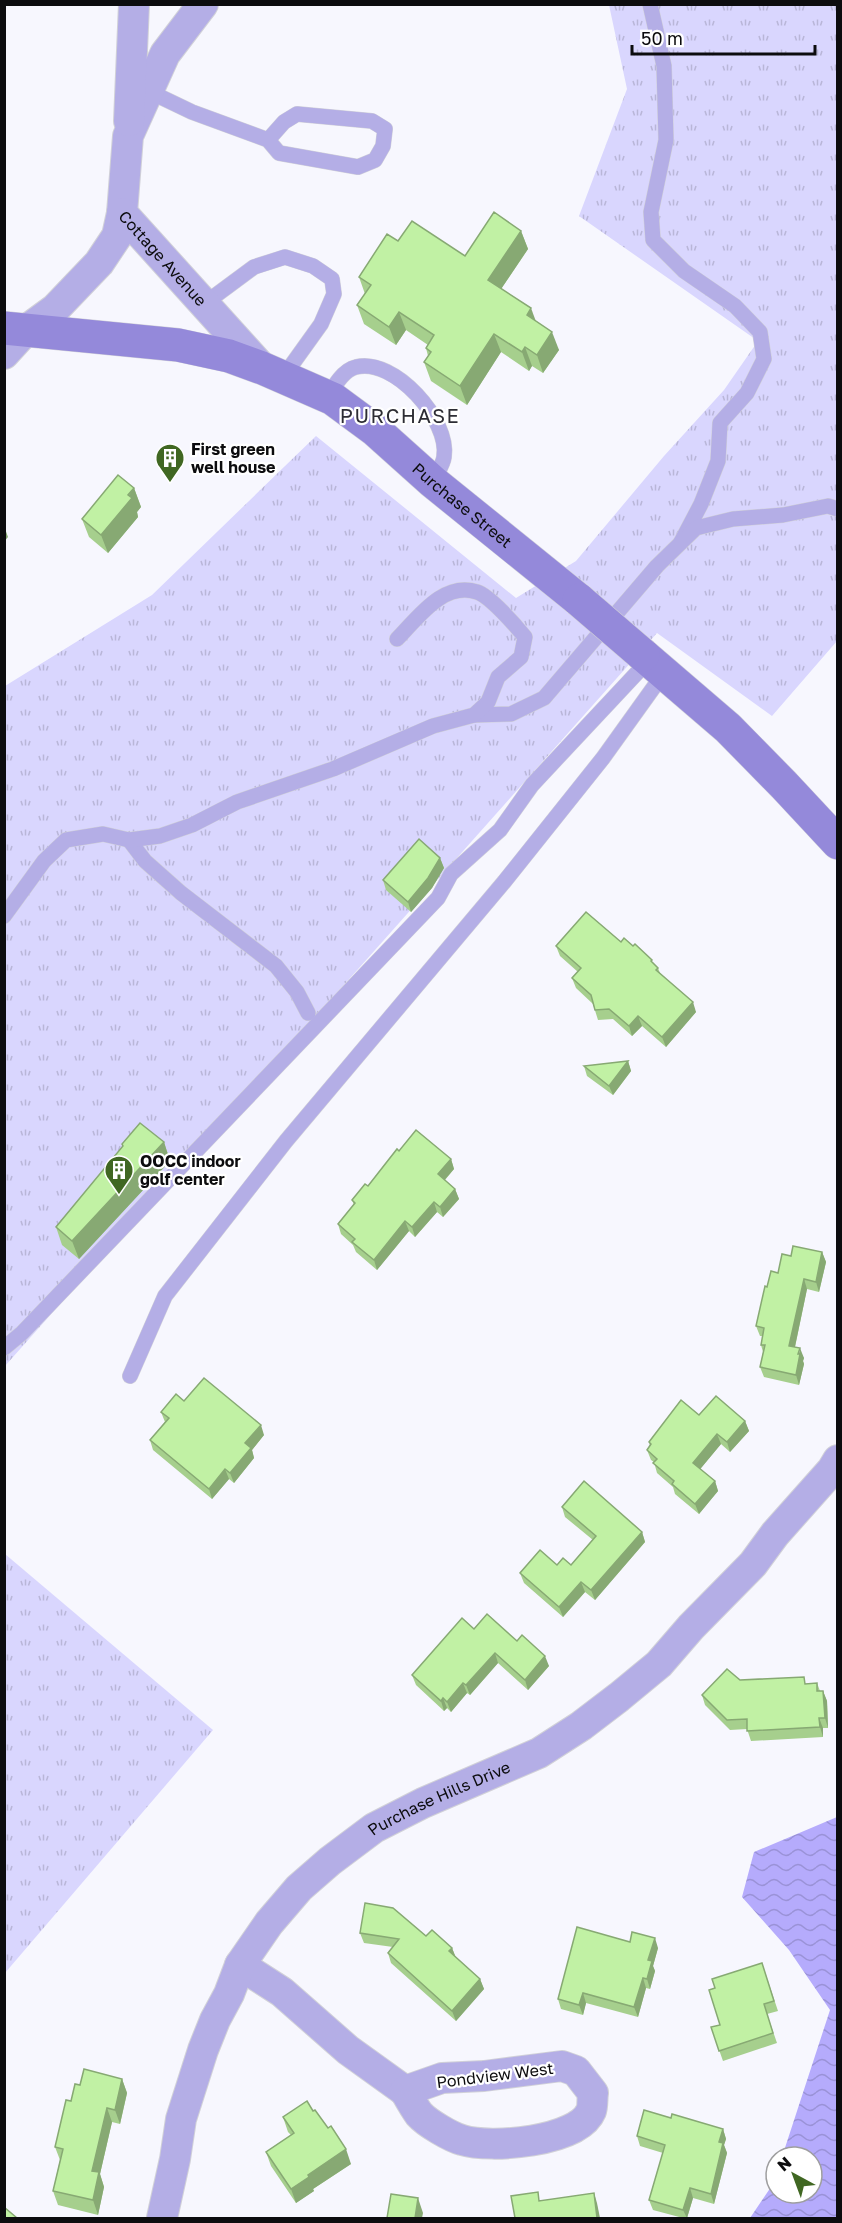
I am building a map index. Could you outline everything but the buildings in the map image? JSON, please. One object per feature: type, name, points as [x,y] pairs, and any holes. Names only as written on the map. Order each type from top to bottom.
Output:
[{"type":"main road","name":"Purchase Street","points":[[11,338],[178,345],[229,356],[328,397],[375,430],[433,482],[579,600],[728,728],[837,843]]},
{"type":"street","name":"Cottage Avenue","points":[[134,4],[139,87],[128,136],[122,213],[204,304],[273,373]]},
{"type":"street","points":[[139,87],[203,4]]},
{"type":"street","points":[[11,338],[55,309],[99,263],[117,236],[122,213]]},
{"type":"street","name":"Purchase Hills Drive","points":[[162,2218],[181,2120],[203,2050],[240,1965],[269,1923],[299,1888],[374,1828],[423,1803],[539,1754],[581,1726],[659,1664],[691,1627],[753,1564],[775,1534],[832,1470],[837,1460]]},
{"type":"street","name":"Pondview West","points":[[240,1965],[282,1992],[348,2050],[405,2091],[420,2115],[463,2141],[524,2142],[560,2135],[571,2130],[591,2111],[593,2093],[576,2071],[562,2066],[484,2076],[442,2078],[405,2091]]},
{"type":"lane","points":[[650,4],[664,66],[666,140],[651,212],[653,240],[684,271],[735,306],[760,332],[764,359],[747,393],[720,423],[718,461],[701,504],[681,542]]},
{"type":"lane","points":[[139,87],[192,112],[268,140],[279,153],[358,167],[375,160],[383,146],[385,129],[372,121],[297,114],[284,122],[268,140]]},
{"type":"lane","points":[[204,304],[254,267],[285,257],[314,266],[332,279],[334,294],[321,324],[273,373]]},
{"type":"lane","points":[[328,397],[338,381],[355,367],[374,367],[403,381],[427,406],[441,431],[444,457],[433,482]]},
{"type":"lane","points":[[4,916],[44,861],[66,840],[103,834],[129,840],[160,836],[192,825],[237,802],[333,769],[433,726],[474,715],[511,714],[544,699],[657,566],[696,528],[733,519],[783,515],[828,506],[837,509]]},
{"type":"lane","points":[[397,639],[430,605],[452,590],[478,592],[505,615],[525,637],[521,657],[498,677],[488,702],[474,715]]},
{"type":"lane","points":[[4,1348],[22,1333],[438,898],[451,874],[500,830],[532,785],[652,663]]},
{"type":"lane","points":[[130,1376],[165,1296],[286,1141],[504,882],[603,758],[652,663]]},
{"type":"lane","points":[[129,840],[145,861],[174,887],[276,966],[297,992],[308,1013]]},
{"type":"green space","points":[[609,5],[837,5],[837,641],[772,716],[657,633],[5,1366],[5,686],[152,595],[316,436],[516,598],[576,561],[664,456],[724,390],[758,341],[579,216],[627,89]]},
{"type":"green space","points":[[5,1554],[213,1730],[5,1973]]},
{"type":"water","points":[[837,1817],[837,2218],[750,2218],[764,2197],[764,2205],[824,2205],[824,2145],[786,2145],[830,2010],[789,1950],[742,1897],[754,1852]]},
{"type":"place","name":"First green well house","points":[[170,484]]},
{"type":"place","name":"OOCC indoor golf center","points":[[119,1196]]},
{"type":"district","name":"PURCHASE","points":[[400,416]]}]
